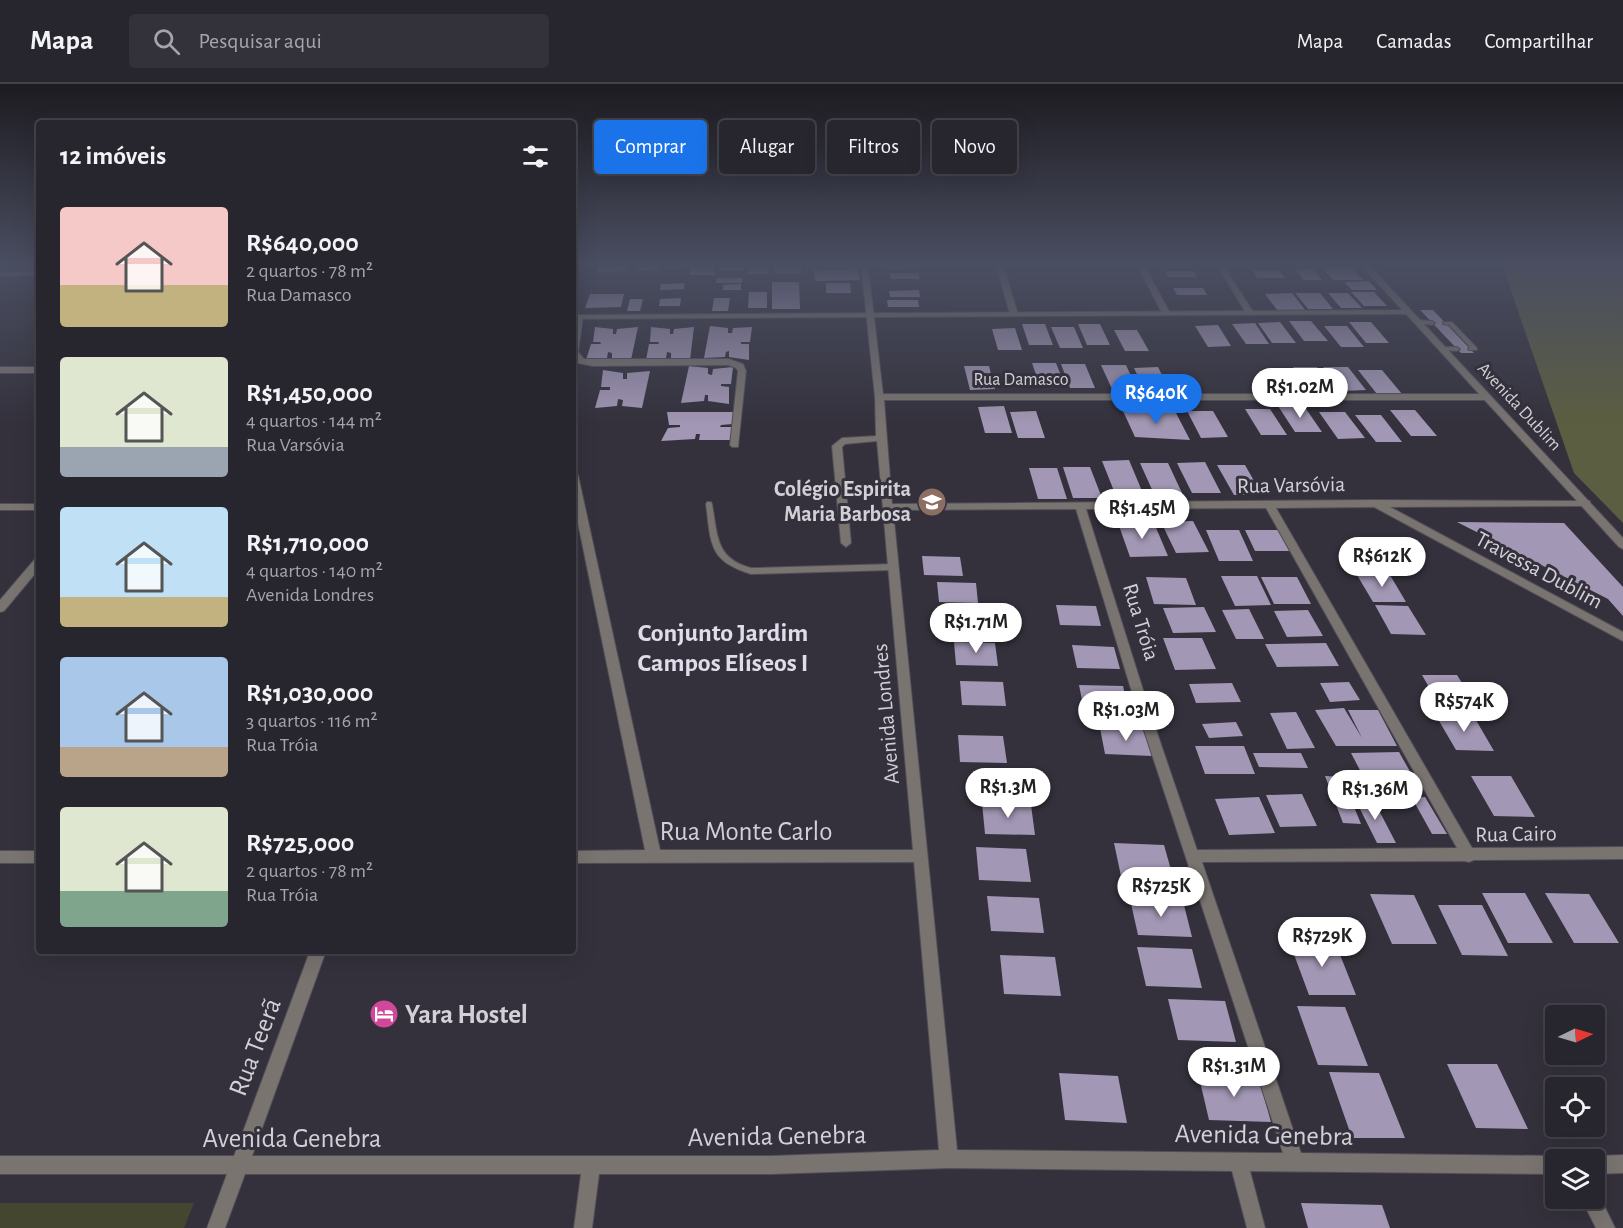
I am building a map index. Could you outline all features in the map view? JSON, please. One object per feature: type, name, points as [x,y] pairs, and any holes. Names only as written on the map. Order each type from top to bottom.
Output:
[{"type":"street","name":"Avenida Londres","points":[[870,318],[948,1159]]},
{"type":"street","name":"Avenida Dublim","points":[[1414,318],[1623,545]]},
{"type":"street","points":[[576,357],[581,361],[606,364],[729,362],[740,366],[742,371],[735,445]]},
{"type":"street","points":[[0,370],[36,370]]},
{"type":"street","name":"Rua Damasco","points":[[879,397],[1487,397]]},
{"type":"street","points":[[846,543],[837,446],[842,441],[881,438]]},
{"type":"street","points":[[576,489],[654,858]]},
{"type":"street","name":"Travessa Dublim","points":[[1373,503],[1623,637]]},
{"type":"street","name":"Rua Varsóvia","points":[[888,507],[1586,503]]},
{"type":"street","points":[[1269,505],[1469,856]]},
{"type":"street","points":[[0,507],[36,507]]},
{"type":"street","name":"Rua Tróia","points":[[1080,507],[1144,712],[1295,1162]]},
{"type":"street","points":[[0,608],[36,566]]},
{"type":"street","name":"Rua Cairo","points":[[1194,856],[1469,856],[1623,853]]},
{"type":"street","name":"Rua Monte Carlo","points":[[576,857],[920,856]]},
{"type":"street","points":[[0,857],[36,857]]},
{"type":"street","name":"Rua Teerã","points":[[216,1228],[317,954]]},
{"type":"street","name":"Avenida Genebra","points":[[0,1165],[771,1165],[948,1159],[1545,1165]]},
{"type":"street","points":[[1238,1161],[1256,1228]]},
{"type":"street","points":[[1605,1165],[1623,1164]]},
{"type":"street","points":[[583,1228],[591,1165]]},
{"type":"street","points":[[1596,1209],[1606,1228]]},
{"type":"lane","points":[[1418,322],[1432,322]]},
{"type":"lane","points":[[1445,323],[1450,323],[1475,349],[1471,349]]},
{"type":"lane","points":[[1443,349],[1457,349]]},
{"type":"lane","points":[[709,504],[716,545],[722,558],[734,567],[751,571],[893,567]]},
{"type":"green space","points":[[1520,318],[1623,318],[1623,523],[1574,473]]},
{"type":"green space","points":[[0,1203],[194,1203],[184,1228],[0,1228]]},
{"type":"building","points":[[1428,318],[1441,318],[1474,353],[1461,353]]},
{"type":"building","points":[[1289,321],[1311,321],[1328,341],[1304,341]]},
{"type":"building","points":[[1280,322],[1296,343],[1272,343],[1258,323]]},
{"type":"building","points":[[1349,322],[1371,322],[1389,343],[1366,343]]},
{"type":"building","points":[[1255,323],[1269,344],[1246,344],[1232,324]]},
{"type":"building","points":[[1022,324],[1045,324],[1053,345],[1029,345]]},
{"type":"building","points":[[1078,324],[1100,324],[1110,345],[1087,345]]},
{"type":"building","points":[[1218,325],[1231,346],[1208,347],[1195,326]]},
{"type":"building","points":[[710,326],[728,328],[728,333],[732,333],[733,328],[752,327],[750,342],[741,342],[741,344],[749,344],[749,360],[729,357],[729,351],[726,352],[725,357],[704,358]]},
{"type":"building","points":[[1324,326],[1347,326],[1364,347],[1341,347]]},
{"type":"building","points":[[595,327],[613,329],[613,334],[616,334],[617,329],[638,327],[631,360],[612,359],[612,353],[608,352],[607,358],[586,360],[591,344],[601,344],[593,342]]},
{"type":"building","points":[[651,327],[670,329],[670,334],[673,334],[674,329],[694,327],[690,360],[671,358],[671,353],[667,352],[666,358],[646,360],[649,344],[659,344],[650,342]]},
{"type":"building","points":[[1051,327],[1074,327],[1083,348],[1060,348]]},
{"type":"building","points":[[1015,328],[1022,350],[998,350],[992,329]]},
{"type":"building","points":[[1114,330],[1137,330],[1149,351],[1125,351]]},
{"type":"building","points":[[1032,363],[1056,363],[1065,386],[1040,386]]},
{"type":"building","points":[[1061,364],[1085,364],[1095,388],[1070,388]]},
{"type":"building","points":[[1101,365],[1126,365],[1137,389],[1112,389]]},
{"type":"building","points":[[689,366],[708,368],[708,374],[712,375],[713,369],[733,367],[731,384],[721,384],[721,386],[729,387],[729,404],[708,401],[708,395],[705,395],[704,401],[681,403]]},
{"type":"building","points":[[964,366],[989,366],[995,389],[970,390]]},
{"type":"building","points":[[1158,367],[1170,391],[1145,391],[1134,368]]},
{"type":"building","points":[[1293,367],[1317,367],[1335,391],[1310,391]]},
{"type":"building","points":[[1323,367],[1348,367],[1366,390],[1341,391]]},
{"type":"building","points":[[603,370],[623,373],[623,379],[627,379],[627,373],[650,371],[642,408],[622,406],[623,400],[618,399],[617,406],[595,408],[600,390],[610,390],[610,387],[601,387]]},
{"type":"building","points":[[1358,370],[1382,370],[1402,394],[1377,394]]},
{"type":"building","points":[[1004,406],[1012,433],[985,433],[978,407]]},
{"type":"building","points":[[1278,406],[1304,406],[1322,432],[1295,432]]},
{"type":"building","points":[[1245,409],[1270,409],[1287,435],[1261,435]]},
{"type":"building","points":[[1149,410],[1150,413],[1176,413],[1190,440],[1135,437],[1123,411]]},
{"type":"building","points":[[1390,410],[1415,410],[1437,436],[1411,436]]},
{"type":"building","points":[[1036,411],[1045,438],[1018,438],[1010,412]]},
{"type":"building","points":[[1187,411],[1213,411],[1228,437],[1201,438]]},
{"type":"building","points":[[667,412],[737,412],[733,424],[720,427],[732,427],[735,440],[699,440],[700,434],[696,434],[695,439],[661,441],[668,428],[680,427],[680,425],[669,425]]},
{"type":"building","points":[[1319,412],[1345,412],[1365,438],[1338,439]]},
{"type":"building","points":[[1355,415],[1381,415],[1402,442],[1376,442]]},
{"type":"building","points":[[1129,460],[1142,491],[1114,491],[1102,461]]},
{"type":"building","points":[[1205,462],[1221,493],[1192,493],[1177,463]]},
{"type":"building","points":[[1140,463],[1168,463],[1182,493],[1154,494]]},
{"type":"building","points":[[1217,465],[1245,465],[1262,495],[1234,495]]},
{"type":"building","points":[[1063,467],[1090,467],[1102,498],[1073,498]]},
{"type":"building","points":[[1029,468],[1057,468],[1067,499],[1038,499]]},
{"type":"building","points":[[1193,521],[1209,552],[1176,553],[1161,522]]},
{"type":"building","points":[[1457,522],[1564,523],[1623,587],[1623,616],[1608,599]]},
{"type":"building","points":[[1118,523],[1154,523],[1168,556],[1130,557]]},
{"type":"building","points":[[1206,530],[1239,530],[1253,561],[1219,561]]},
{"type":"building","points":[[1245,530],[1282,530],[1293,551],[1255,551]]},
{"type":"building","points":[[922,556],[960,557],[963,576],[924,575]]},
{"type":"building","points":[[1357,575],[1390,575],[1406,602],[1373,602]]},
{"type":"building","points":[[1221,576],[1257,576],[1271,605],[1235,606]]},
{"type":"building","points":[[1146,577],[1186,578],[1196,605],[1154,604]]},
{"type":"building","points":[[1261,577],[1297,577],[1311,604],[1274,604]]},
{"type":"building","points":[[937,582],[976,583],[978,603],[939,602]]},
{"type":"building","points":[[1056,605],[1096,606],[1101,626],[1060,625]]},
{"type":"building","points":[[1375,605],[1408,606],[1426,635],[1391,634]]},
{"type":"building","points":[[1204,607],[1216,632],[1173,633],[1163,608]]},
{"type":"building","points":[[1249,609],[1264,639],[1236,639],[1222,610]]},
{"type":"building","points":[[1308,610],[1323,636],[1287,637],[1274,611]]},
{"type":"building","points":[[949,611],[989,612],[992,632],[951,631]]},
{"type":"building","points":[[1163,638],[1202,638],[1216,669],[1175,670]]},
{"type":"building","points":[[954,642],[995,643],[998,666],[956,665]]},
{"type":"building","points":[[1326,643],[1339,666],[1277,667],[1265,644]]},
{"type":"building","points":[[1072,645],[1114,647],[1120,669],[1077,668]]},
{"type":"building","points":[[1422,675],[1457,675],[1478,708],[1441,708]]},
{"type":"building","points":[[960,681],[1003,682],[1006,706],[962,705]]},
{"type":"building","points":[[1349,682],[1360,700],[1330,702],[1320,683]]},
{"type":"building","points":[[1232,683],[1241,702],[1196,703],[1189,684]]},
{"type":"building","points":[[1079,685],[1123,686],[1129,711],[1084,710]]},
{"type":"building","points":[[1344,708],[1362,738],[1348,710],[1378,710],[1397,746],[1336,746],[1315,710]]},
{"type":"building","points":[[1296,712],[1315,748],[1287,749],[1270,713]]},
{"type":"building","points":[[1435,714],[1473,715],[1494,751],[1456,750]]},
{"type":"building","points":[[1236,722],[1243,736],[1209,738],[1202,724]]},
{"type":"building","points":[[1100,728],[1145,729],[1152,756],[1105,754]]},
{"type":"building","points":[[958,735],[1003,736],[1007,763],[960,762]]},
{"type":"building","points":[[1195,746],[1244,746],[1255,774],[1205,774]]},
{"type":"building","points":[[1399,752],[1412,775],[1363,776],[1351,753]]},
{"type":"building","points":[[1253,753],[1301,753],[1308,768],[1259,767]]},
{"type":"building","points":[[1325,776],[1342,777],[1361,824],[1343,823]]},
{"type":"building","points":[[1471,776],[1511,776],[1535,817],[1494,816]]},
{"type":"building","points":[[1302,794],[1317,826],[1280,827],[1266,795]]},
{"type":"building","points":[[1259,797],[1275,833],[1229,835],[1215,799]]},
{"type":"building","points":[[1425,797],[1447,834],[1432,834],[1412,798]]},
{"type":"building","points":[[1355,799],[1373,799],[1396,843],[1377,843]]},
{"type":"building","points":[[982,803],[1031,805],[1035,835],[985,834]]},
{"type":"building","points":[[1114,843],[1164,845],[1173,877],[1121,876]]},
{"type":"building","points":[[976,847],[1026,849],[1031,882],[979,880]]},
{"type":"building","points":[[1482,893],[1525,893],[1553,943],[1508,943]]},
{"type":"building","points":[[1545,893],[1589,894],[1619,943],[1574,943]]},
{"type":"building","points":[[1370,894],[1414,895],[1437,944],[1392,944]]},
{"type":"building","points":[[987,896],[1039,898],[1044,933],[991,931]]},
{"type":"building","points":[[1130,899],[1183,901],[1192,937],[1138,935]]},
{"type":"building","points":[[1438,905],[1482,905],[1508,956],[1462,955]]},
{"type":"building","points":[[1289,941],[1335,942],[1356,995],[1309,995]]},
{"type":"building","points":[[1137,947],[1192,949],[1202,988],[1146,986]]},
{"type":"building","points":[[1000,955],[1055,957],[1061,996],[1004,994]]},
{"type":"building","points":[[1168,999],[1225,1001],[1236,1042],[1178,1040]]},
{"type":"building","points":[[1297,1006],[1345,1007],[1368,1066],[1318,1065]]},
{"type":"building","points":[[1447,1064],[1497,1064],[1528,1129],[1476,1128]]},
{"type":"building","points":[[1329,1072],[1379,1073],[1405,1138],[1352,1138]]},
{"type":"building","points":[[1059,1073],[1118,1076],[1127,1123],[1065,1120]]},
{"type":"building","points":[[1198,1073],[1258,1075],[1271,1122],[1209,1120]]},
{"type":"building","points":[[1301,1203],[1382,1205],[1390,1228],[1308,1228]]},
{"type":"place","name":"Colégio Espirita Maria Barbosa","points":[[932,502]]},
{"type":"place","name":"Yara Hostel","points":[[384,1014]]},
{"type":"district","name":"Conjunto Jardim Campos Elíseos I","points":[[723,648]]}]
